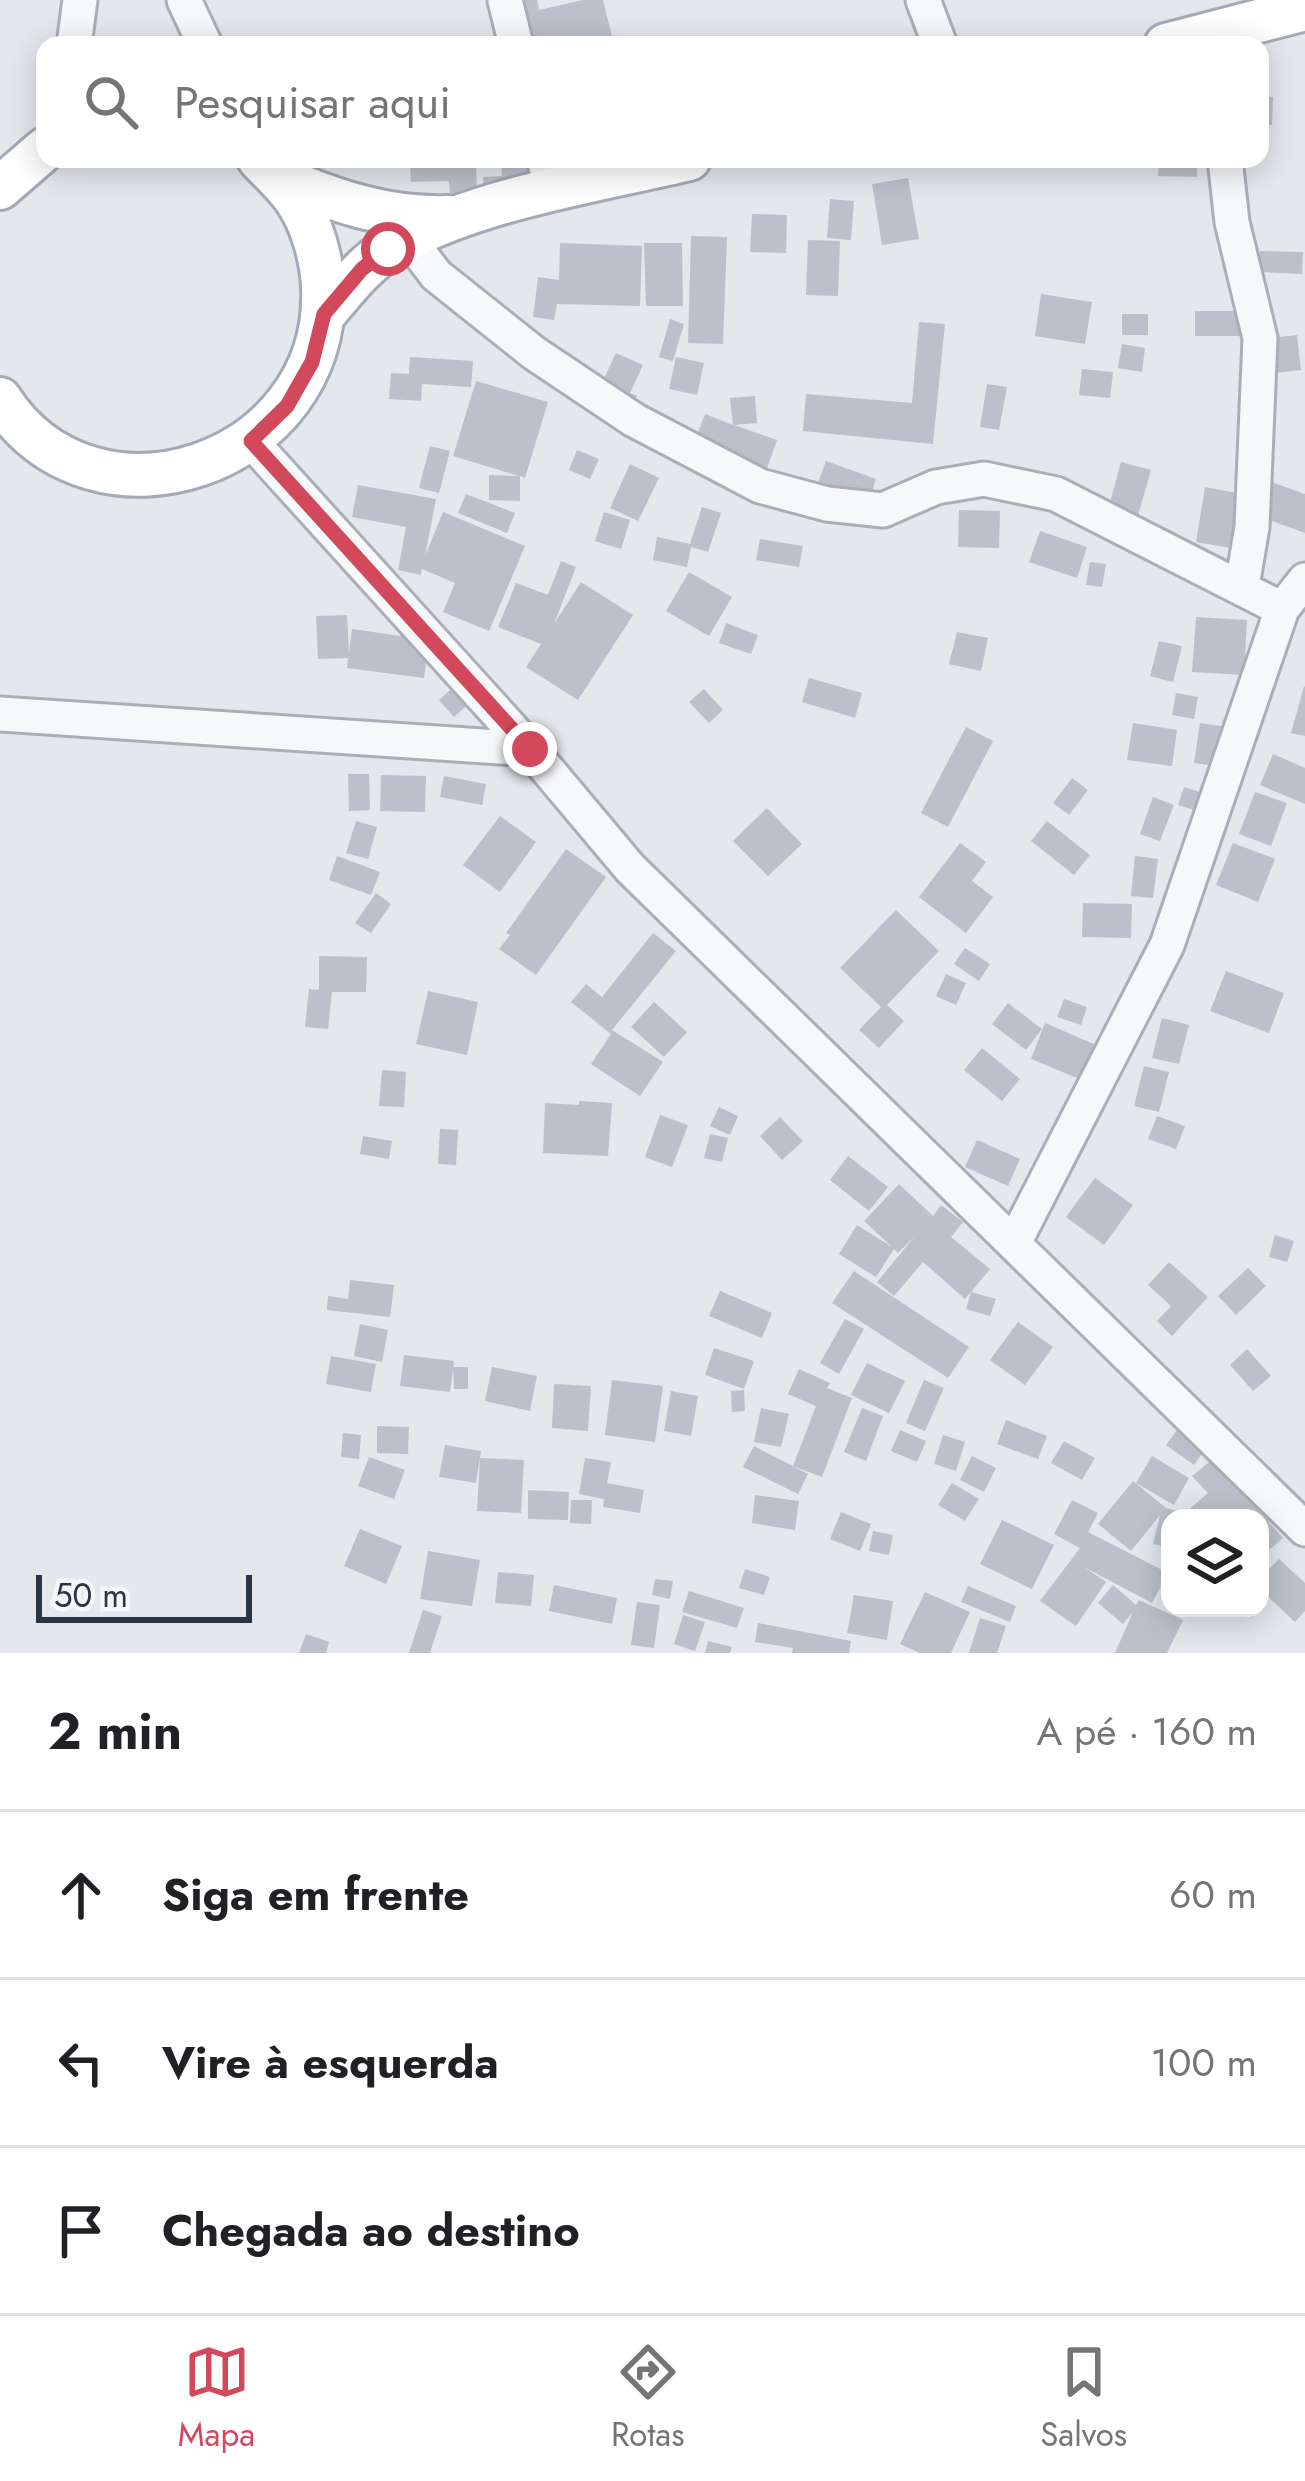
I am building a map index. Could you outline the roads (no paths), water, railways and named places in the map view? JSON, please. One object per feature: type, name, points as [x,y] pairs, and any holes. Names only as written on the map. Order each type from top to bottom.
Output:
[{"type":"main road","points":[[1245,35],[1305,9]]},
{"type":"main road","points":[[1,183],[36,156]]},
{"type":"main road","points":[[5,420],[63,457],[126,475],[192,470],[251,441],[296,392],[312,362],[324,314],[322,263],[298,202],[267,168]]},
{"type":"main road","points":[[268,168],[366,211],[412,218],[461,217]]},
{"type":"main road","points":[[324,314],[362,269],[409,239],[548,175],[609,168]]},
{"type":"street","points":[[75,36],[80,0]]},
{"type":"street","points":[[184,0],[201,36]]},
{"type":"street","points":[[506,0],[514,36]]},
{"type":"street","points":[[923,0],[937,36]]},
{"type":"street","points":[[1226,168],[1232,222],[1260,338],[1252,527],[1242,586]]},
{"type":"street","points":[[409,239],[436,275],[534,353],[634,420],[760,486],[827,504],[883,510],[936,487],[984,479],[1056,494],[1282,609]]},
{"type":"street","points":[[251,441],[530,749],[630,868],[1305,1528]]},
{"type":"street","points":[[1014,1244],[1167,945],[1282,609],[1305,580]]},
{"type":"street","points":[[0,714],[530,749]]}]
